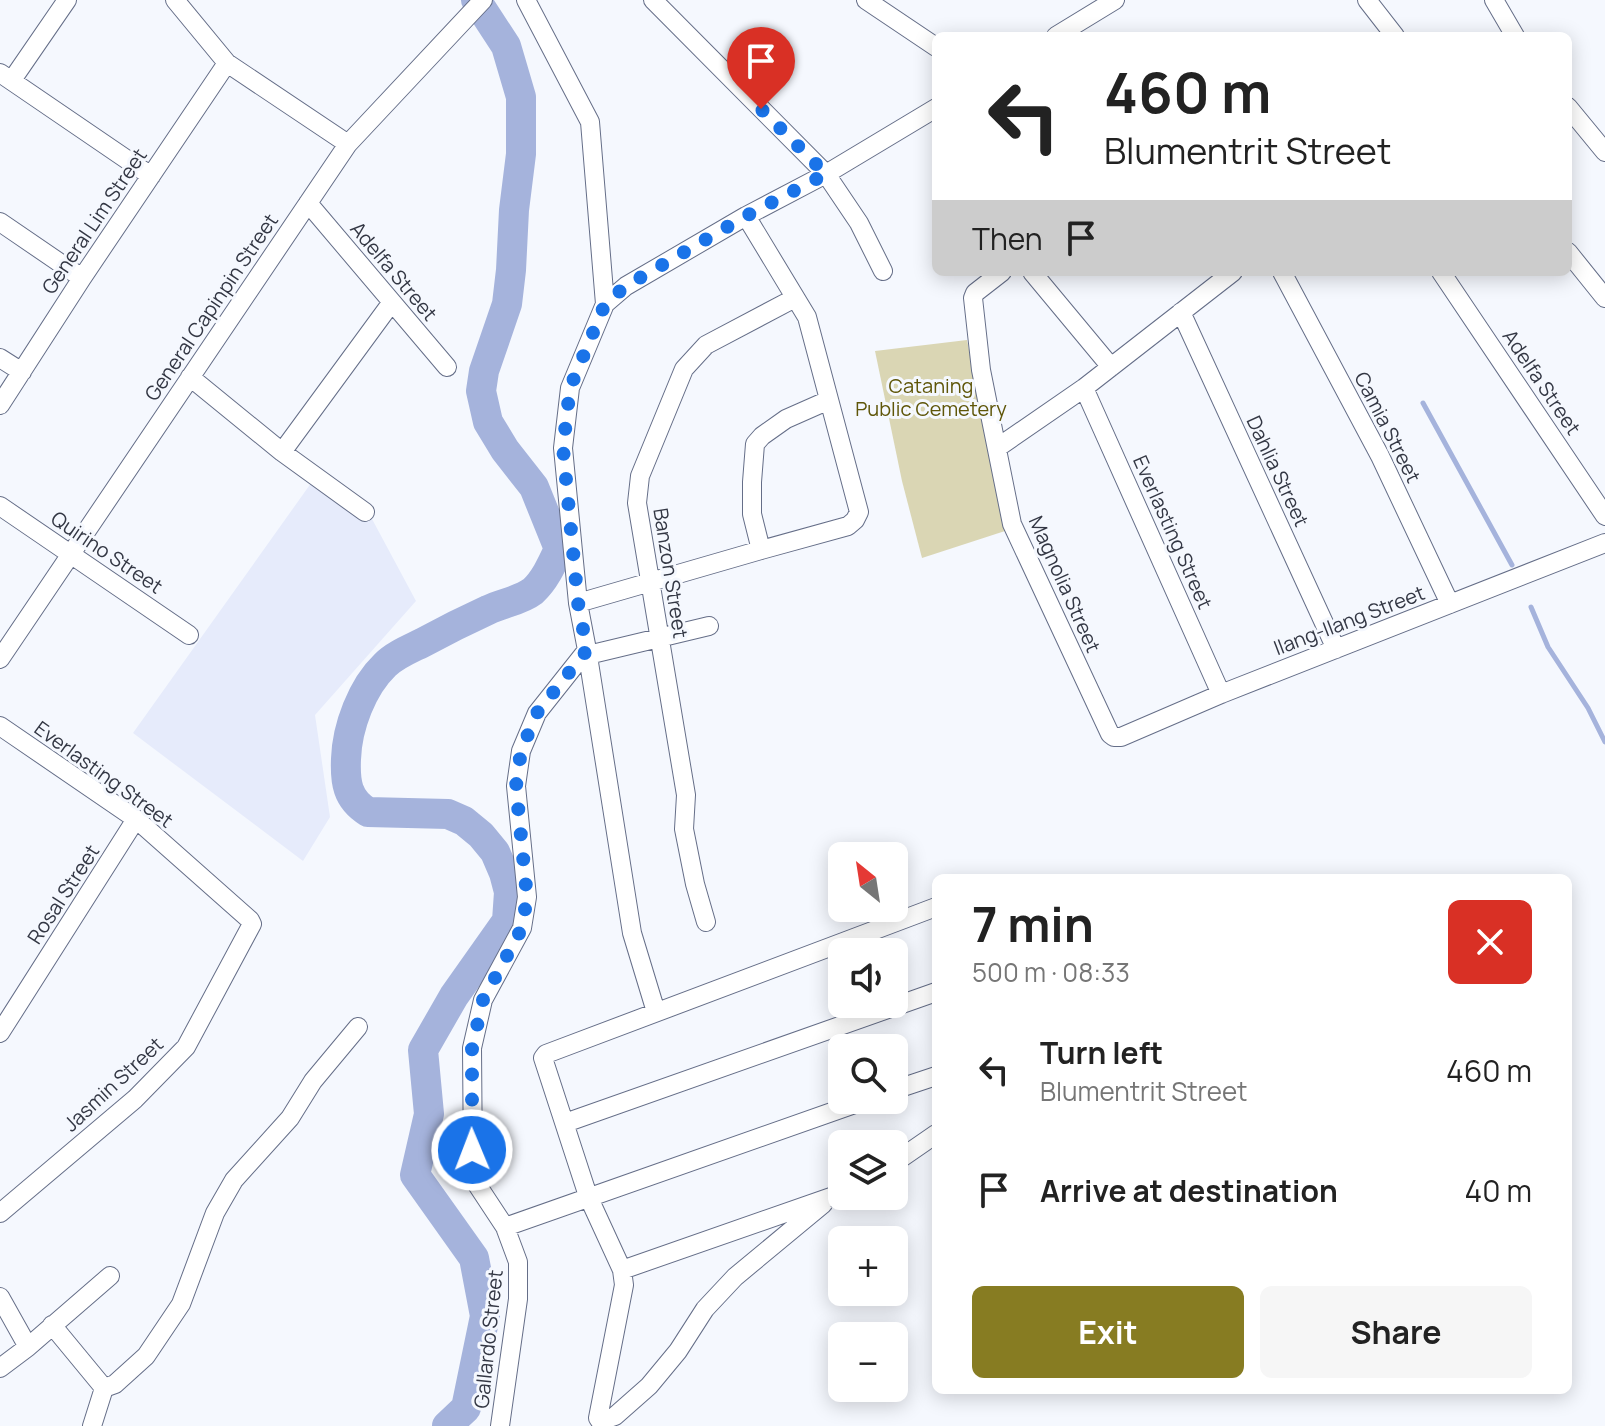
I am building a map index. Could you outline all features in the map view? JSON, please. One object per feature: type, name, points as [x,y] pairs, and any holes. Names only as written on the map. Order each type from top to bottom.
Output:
[{"type":"street","points":[[67,0],[6,76],[151,176]]},
{"type":"street","points":[[175,0],[227,63],[348,144]]},
{"type":"street","name":"General Capinpin Street","points":[[0,659],[348,144],[483,0]]},
{"type":"street","points":[[526,0],[590,122],[605,304]]},
{"type":"street","points":[[653,0],[826,174],[859,223],[883,271]]},
{"type":"street","points":[[866,0],[932,44]]},
{"type":"street","points":[[1063,32],[1115,0]]},
{"type":"street","points":[[1367,0],[1392,32]]},
{"type":"street","points":[[1494,0],[1513,32]]},
{"type":"street","name":"General Lim Street","points":[[0,405],[227,63]]},
{"type":"street","points":[[656,1012],[632,933],[578,603],[563,448],[570,388],[605,304],[626,286],[746,216],[826,174],[932,110]]},
{"type":"street","points":[[1572,112],[1605,152]]},
{"type":"street","name":"Adelfa Street","points":[[308,203],[447,367]]},
{"type":"street","points":[[578,603],[848,526],[859,512],[807,317],[746,216]]},
{"type":"street","points":[[0,222],[82,278]]},
{"type":"street","points":[[1572,257],[1605,298]]},
{"type":"street","name":"Magnolia Street","points":[[997,276],[973,298],[981,370],[1012,524],[1110,734]]},
{"type":"street","points":[[1035,276],[1111,367]]},
{"type":"street","name":"Camia Street","points":[[1284,276],[1380,456],[1450,604]]},
{"type":"street","name":"Adelfa Street","points":[[1444,276],[1605,516]]},
{"type":"street","points":[[997,448],[1084,388],[1181,312],[1210,279]]},
{"type":"street","name":"Banzon Street","points":[[706,922],[684,829],[686,795],[637,503],[640,476],[684,369],[706,345],[795,298]]},
{"type":"street","points":[[282,452],[392,302]]},
{"type":"street","name":"Dahlia Street","points":[[1181,312],[1336,649]]},
{"type":"street","points":[[0,358],[22,372]]},
{"type":"street","points":[[190,377],[282,452],[365,512]]},
{"type":"street","name":"Everlasting Street","points":[[1084,388],[1221,694]]},
{"type":"street","points":[[761,550],[752,514],[755,444],[786,419],[829,400]]},
{"type":"street","name":"Quirino Street","points":[[0,506],[189,635]]},
{"type":"street","name":"Ilang-Ilang Street","points":[[1110,734],[1121,737],[1221,694],[1605,543]]},
{"type":"street","points":[[587,653],[709,626]]},
{"type":"street","name":"Gallardo Street","points":[[500,1426],[518,1299],[518,1262],[505,1227],[474,1180],[472,1048],[483,1000],[522,928],[527,897],[516,786],[521,751],[537,713],[587,653]]},
{"type":"street","name":"Everlasting Street","points":[[0,726],[136,819],[252,924]]},
{"type":"street","name":"Rosal Street","points":[[0,1033],[136,819]]},
{"type":"street","points":[[828,1201],[735,1277],[705,1309],[678,1351],[649,1386],[615,1416],[600,1421],[598,1418],[624,1285],[622,1270],[588,1196],[543,1058],[546,1054],[932,908]]},
{"type":"street","name":"Jasmin Street","points":[[0,1213],[135,1099],[186,1047],[252,924]]},
{"type":"street","points":[[565,1123],[932,993]]},
{"type":"street","points":[[104,1388],[115,1384],[146,1356],[181,1304],[215,1213],[234,1180],[290,1118],[313,1081],[358,1027]]},
{"type":"street","points":[[908,1085],[932,1077]]},
{"type":"street","points":[[505,1227],[828,1113]]},
{"type":"street","points":[[908,1153],[932,1137]]},
{"type":"street","points":[[622,1270],[828,1197]]},
{"type":"street","points":[[0,1368],[110,1276]]},
{"type":"street","points":[[0,1297],[28,1347]]},
{"type":"street","points":[[52,1325],[104,1388]]},
{"type":"street","points":[[92,1426],[104,1388]]},
{"type":"shaded area","points":[[314,479],[372,519],[416,601],[315,715],[330,817],[303,861],[133,733]]},
{"type":"green space","name":"Cataning Public Cemetery","points":[[967,340],[1005,531],[922,558],[902,481],[875,351]]},
{"type":"waterway","points":[[447,1426],[466,1408],[485,1316],[474,1258],[415,1175],[429,1114],[423,1050],[454,996],[507,921],[509,892],[495,852],[464,821],[448,814],[368,812],[352,796],[346,767],[349,734],[357,708],[369,684],[385,665],[403,652],[533,591],[545,577],[559,549],[534,487],[488,422],[481,391],[484,371],[507,304],[521,154],[521,97],[506,46],[476,0]]},
{"type":"waterway","points":[[1423,403],[1512,565]]},
{"type":"waterway","points":[[1531,607],[1548,647],[1588,708],[1605,742]]},
{"type":"route","points":[[472,1150],[472,1048],[483,1000],[522,928],[527,897],[516,786],[521,751],[537,713],[587,650],[578,603],[563,448],[570,388],[605,304],[626,286],[746,216],[826,174],[761,109]]}]
